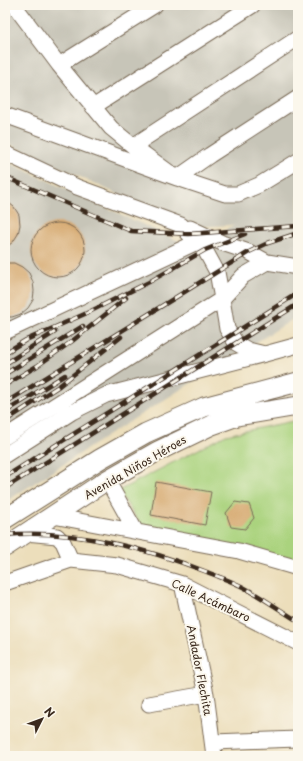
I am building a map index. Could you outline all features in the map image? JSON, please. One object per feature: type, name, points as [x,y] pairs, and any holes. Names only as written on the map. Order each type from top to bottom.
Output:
[{"type":"main road","name":"Avenida Niños Héroes","points":[[5,519],[100,459],[146,433],[204,407],[298,382]]},
{"type":"main road","name":"Avenida Niños Héroes","points":[[5,547],[107,480],[158,451],[212,425],[237,416],[298,406]]},
{"type":"street","points":[[5,9],[12,5],[111,128],[177,178]]},
{"type":"street","points":[[59,65],[155,5]]},
{"type":"street","points":[[94,107],[253,5]]},
{"type":"street","points":[[133,146],[298,38]]},
{"type":"street","points":[[177,178],[298,98]]},
{"type":"street","points":[[5,115],[225,194],[238,194],[259,185],[298,161]]},
{"type":"street","points":[[5,153],[77,187],[203,233],[222,243],[249,252],[267,262],[298,266]]},
{"type":"street","points":[[181,225],[199,241],[216,272],[227,329],[230,335],[236,343],[248,350],[264,354]]},
{"type":"street","points":[[5,332],[199,241]]},
{"type":"street","points":[[5,437],[222,299],[243,276],[267,262]]},
{"type":"street","points":[[5,455],[72,412],[106,395],[298,345]]},
{"type":"street","points":[[107,480],[135,530]]},
{"type":"street","points":[[53,516],[135,530],[239,551],[298,568]]},
{"type":"street","points":[[26,533],[57,536],[63,542],[71,560]]},
{"type":"street","name":"Calle Acámbaro","points":[[5,583],[71,560],[117,564],[182,584],[298,643]]},
{"type":"street","name":"Andador Flechita","points":[[182,584],[206,694],[214,749]]},
{"type":"street","points":[[149,704],[206,694]]},
{"type":"street","points":[[214,749],[298,739]]},
{"type":"shaded area","points":[[5,5],[298,5],[298,316],[5,502],[5,161],[183,243],[188,249],[234,225],[188,227],[5,142]]},
{"type":"green space","points":[[298,420],[298,563],[142,526],[118,491],[226,435]]},
{"type":"building","points":[[5,200],[14,207],[19,215],[20,225],[18,234],[13,242],[5,248]]},
{"type":"building","points":[[53,223],[63,223],[73,227],[81,235],[85,245],[85,255],[81,265],[73,273],[63,277],[53,277],[43,273],[35,265],[31,255],[31,245],[35,235],[43,227]]},
{"type":"building","points":[[5,263],[14,263],[22,267],[29,273],[33,282],[33,300],[28,308],[21,314],[12,317],[5,317]]},
{"type":"building","points":[[156,482],[211,492],[205,525],[151,515]]},
{"type":"building","points":[[235,502],[249,504],[254,518],[245,529],[231,527],[226,513]]},
{"type":"railway","points":[[5,177],[131,231],[189,234],[298,226]]},
{"type":"railway","points":[[5,403],[249,252],[268,243],[298,233]]},
{"type":"railway","points":[[5,353],[26,340],[87,313],[149,282],[205,250],[245,234]]},
{"type":"railway","points":[[5,477],[298,293]]},
{"type":"railway","points":[[5,385],[37,366],[71,342],[126,298]]},
{"type":"railway","points":[[5,488],[298,304]]},
{"type":"railway","points":[[5,374],[83,326]]},
{"type":"railway","points":[[5,364],[55,332]]},
{"type":"railway","points":[[5,421],[59,386],[121,337]]},
{"type":"railway","points":[[5,412],[65,375]]},
{"type":"railway","points":[[5,535],[56,535],[82,538],[108,542],[159,555],[239,585],[298,621]]}]
